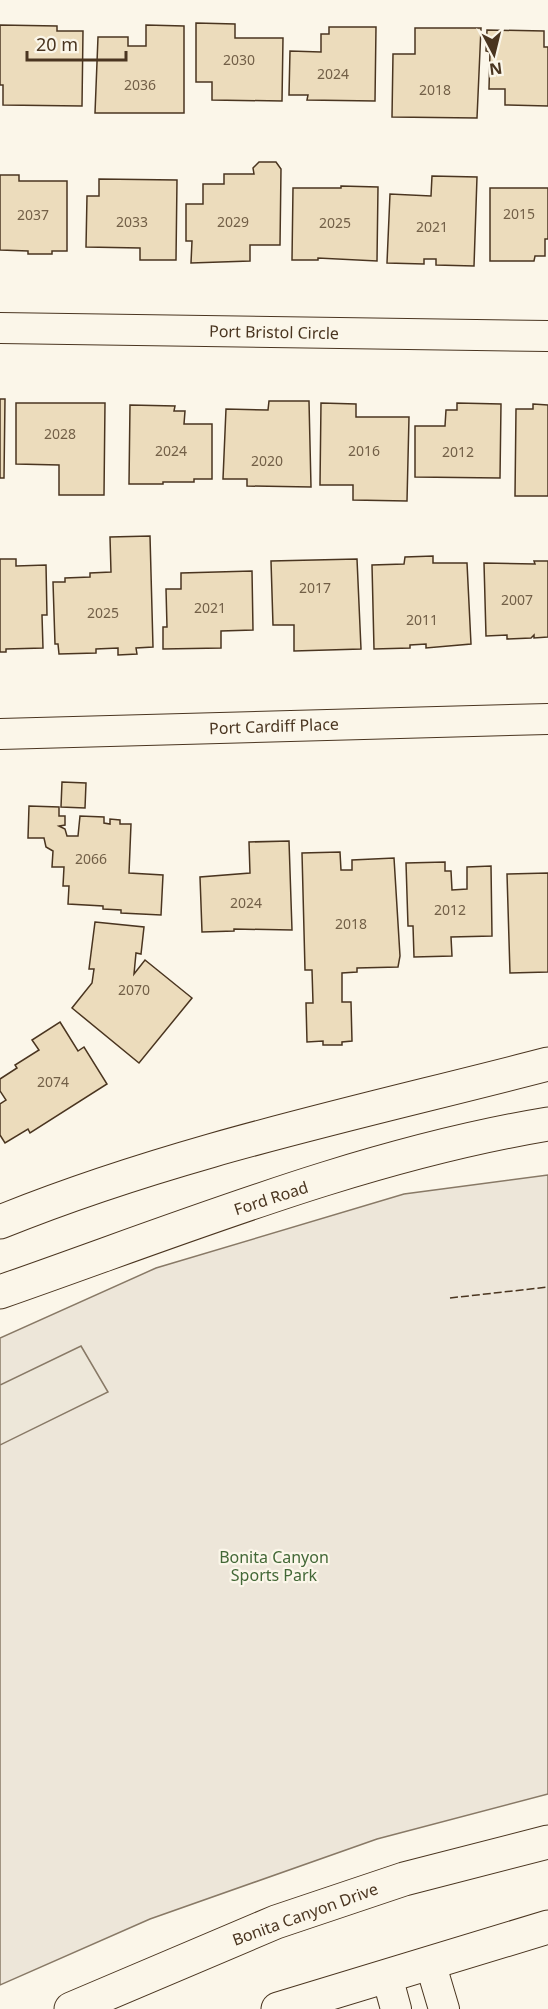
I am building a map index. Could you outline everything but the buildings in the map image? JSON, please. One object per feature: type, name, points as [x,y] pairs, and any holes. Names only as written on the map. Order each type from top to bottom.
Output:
[{"type":"main road","points":[[0,1221],[95,1186],[281,1129],[548,1064]]},
{"type":"main road","name":"Ford Road","points":[[0,1292],[128,1246],[418,1152],[548,1124]]},
{"type":"main road","name":"Bonita Canyon Drive","points":[[71,2009],[276,1922],[404,1879],[548,1842]]},
{"type":"main road","points":[[278,2009],[548,1927]]},
{"type":"street","name":"Port Bristol Circle","points":[[0,328],[548,336]]},
{"type":"street","name":"Port Cardiff Place","points":[[0,734],[548,719]]},
{"type":"street","points":[[430,1962],[444,2009]]},
{"type":"street","points":[[387,1976],[396,2009]]},
{"type":"green space","name":"Bonita Canyon Sports Park","points":[[548,1175],[548,1794],[377,1839],[150,1919],[0,1985],[0,1338],[156,1268],[404,1194]]},
{"type":"shaded area","points":[[81,1346],[108,1392],[0,1445],[0,1385]]},
{"type":"fence","points":[[450,1298],[548,1287]]}]
